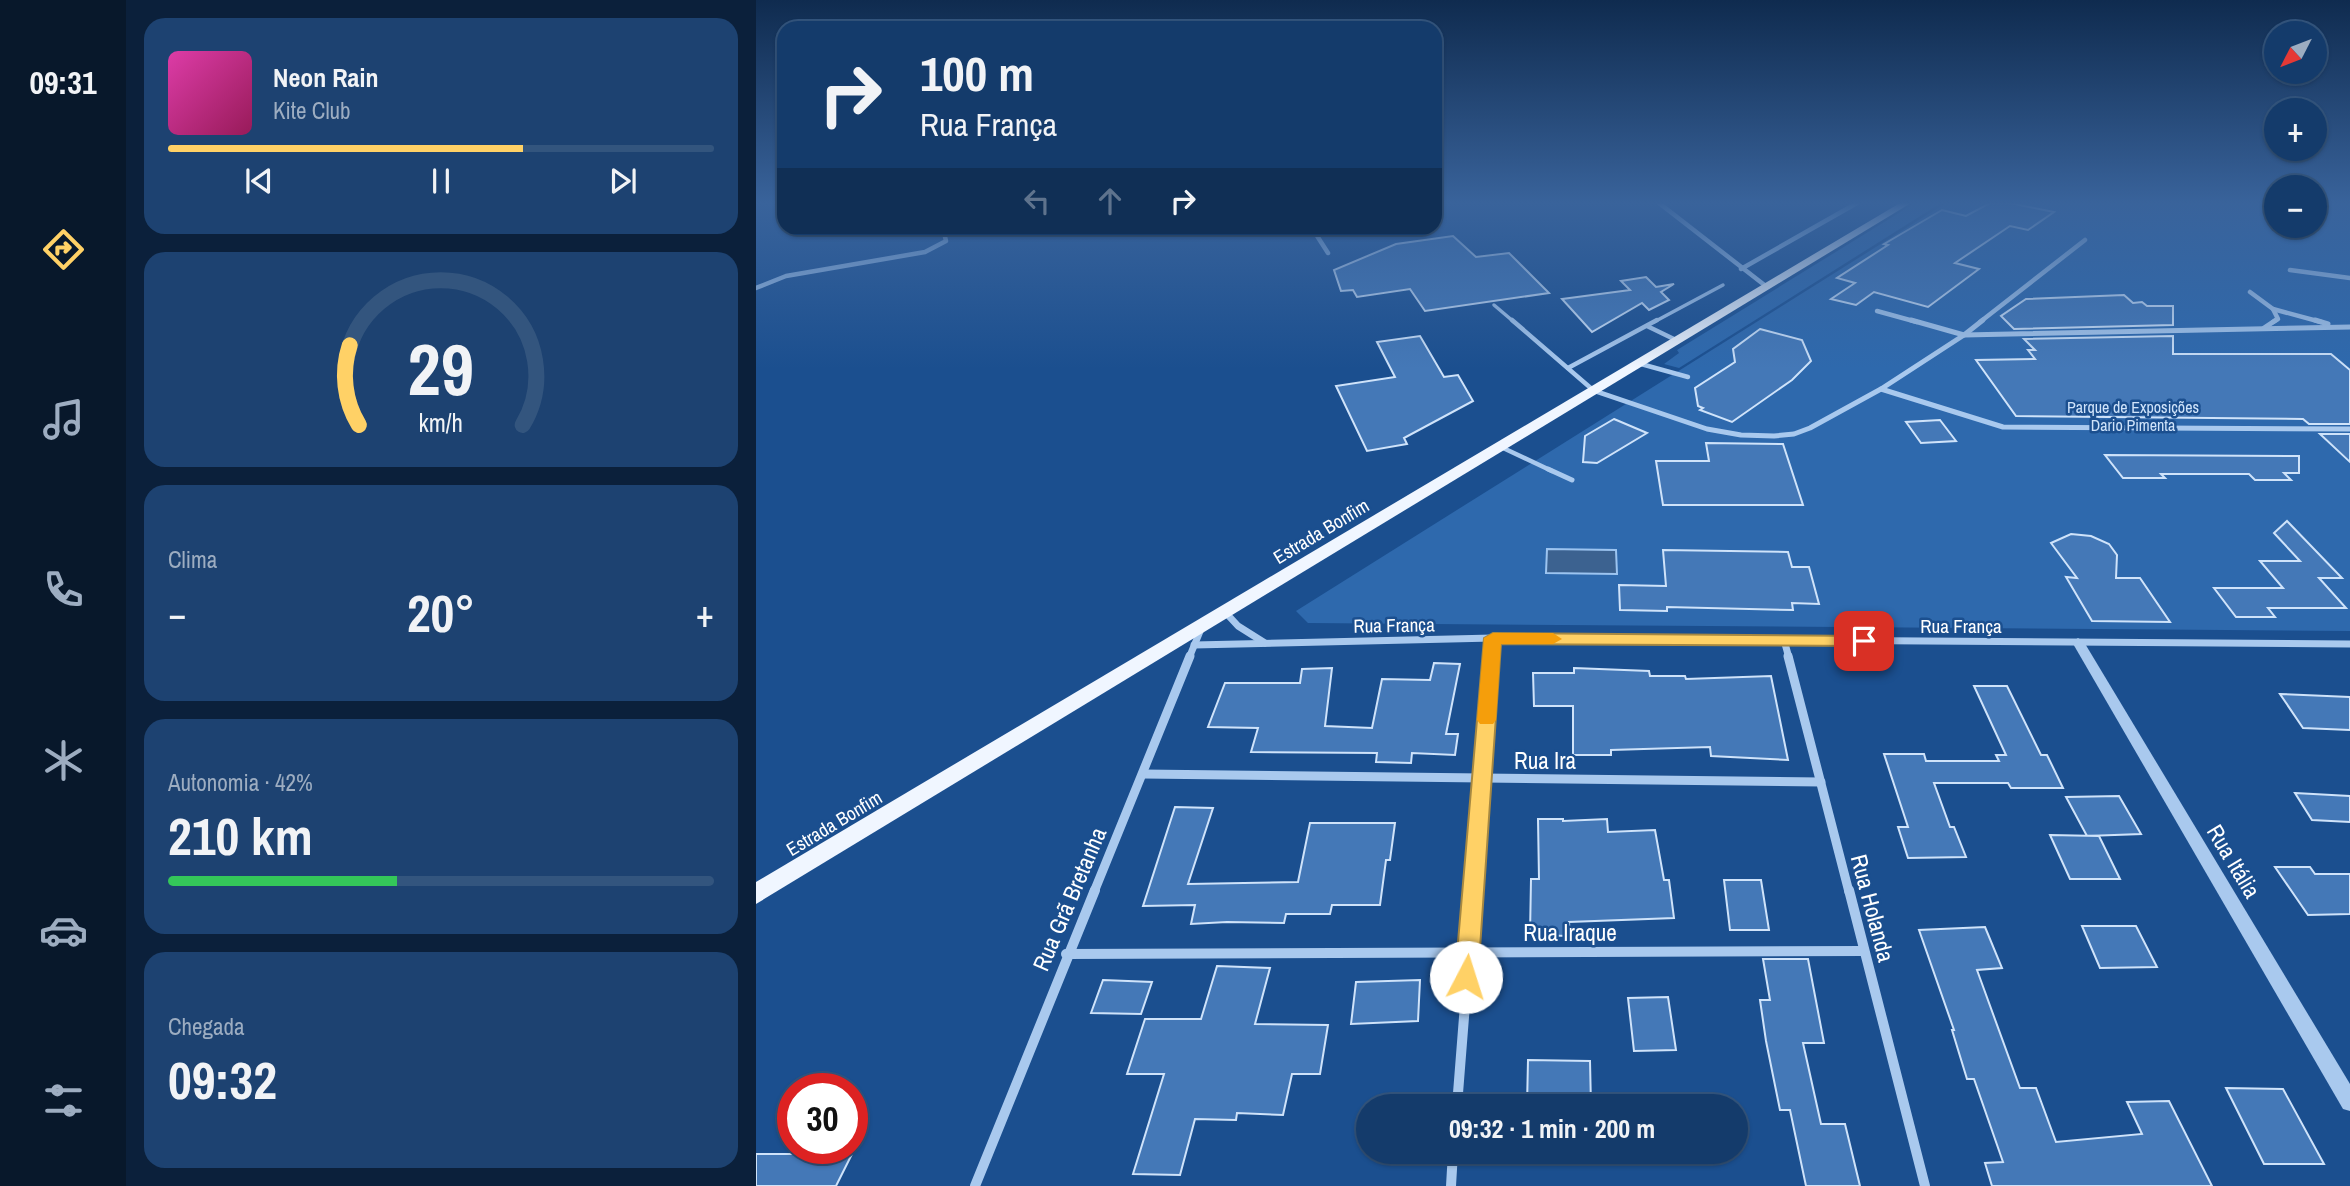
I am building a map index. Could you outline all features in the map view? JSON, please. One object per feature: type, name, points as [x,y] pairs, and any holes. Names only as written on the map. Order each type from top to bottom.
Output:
[{"type":"main road","name":"Estrada Bonfim","points":[[756,894],[1815,258]]},
{"type":"street","points":[[756,288],[786,276],[888,258]]},
{"type":"street","points":[[1728,258],[1767,288]]},
{"type":"street","points":[[1741,269],[1760,258]]},
{"type":"street","points":[[1595,391],[1707,429],[1741,435],[1794,434],[1881,389],[1964,335],[2062,258]]},
{"type":"street","points":[[2290,270],[2350,278]]},
{"type":"street","points":[[2250,292],[2273,309],[2302,319],[2348,327]]},
{"type":"street","points":[[2260,329],[2278,319],[2273,309]]},
{"type":"street","points":[[1877,311],[1964,335],[2348,327]]},
{"type":"street","points":[[1881,389],[2003,427],[2350,429]]},
{"type":"street","points":[[1226,613],[1246,632],[1266,643]]},
{"type":"street","name":"Rua Grã Bretanha","points":[[975,1186],[1066,954],[1143,774],[1201,628]]},
{"type":"street","points":[[1458,1094],[1493,638]]},
{"type":"street","name":"Rua França","points":[[1194,645],[1493,638],[2350,644]]},
{"type":"street","name":"Rua Holanda","points":[[1784,640],[1925,1186]]},
{"type":"street","name":"Rua Itália","points":[[2078,642],[2350,1102]]},
{"type":"street","name":"Rua Ira","points":[[1143,774],[1821,782]]},
{"type":"street","name":"Rua Iraque","points":[[1066,954],[1864,951]]},
{"type":"street","points":[[1451,1186],[1452,1164]]},
{"type":"lane","points":[[1567,368],[1723,285]]},
{"type":"lane","points":[[1494,305],[1595,391]]},
{"type":"lane","points":[[1647,326],[1678,341]]},
{"type":"lane","points":[[1641,364],[1688,377]]},
{"type":"lane","points":[[1501,447],[1572,480]]},
{"type":"green space","points":[[1825,258],[1853,258],[1679,368],[1664,364],[1679,353],[1677,350]]},
{"type":"green space","name":"Parque de Exposições Dario Pimenta","points":[[1858,258],[2350,258],[2350,631],[1308,623],[1296,611]]},
{"type":"shaded area","points":[[1547,549],[1616,550],[1617,574],[1546,573]]},
{"type":"building","points":[[1362,258],[1514,258],[1549,293],[1425,311],[1410,289],[1357,297],[1353,290],[1341,291],[1334,270]]},
{"type":"building","points":[[1867,258],[1962,258],[1955,263],[1979,269],[1928,307],[1874,292],[1856,305],[1831,299],[1855,283],[1837,278]]},
{"type":"building","points":[[1646,277],[1656,287],[1674,284],[1661,292],[1669,300],[1649,310],[1642,303],[1592,332],[1562,299],[1630,290],[1621,281]]},
{"type":"building","points":[[2124,295],[2133,303],[2173,306],[2173,325],[2014,329],[2001,316],[2026,299]]},
{"type":"building","points":[[1760,329],[1802,340],[1811,361],[1792,380],[1732,422],[1700,410],[1703,408],[1698,406],[1695,388],[1735,362],[1733,349]]},
{"type":"building","points":[[1420,336],[1444,377],[1458,375],[1473,401],[1404,438],[1407,444],[1367,451],[1336,386],[1395,377],[1377,342]]},
{"type":"building","points":[[2173,336],[2173,354],[2331,354],[2350,370],[2350,424],[2309,424],[2303,419],[2016,416],[1976,360],[2035,359],[2028,350],[2035,350],[2024,339]]},
{"type":"building","points":[[1614,419],[1647,433],[1597,463],[1583,462],[1585,436]]},
{"type":"building","points":[[1940,420],[1956,441],[1921,443],[1906,422]]},
{"type":"building","points":[[2320,434],[2350,434],[2350,462]]},
{"type":"building","points":[[1706,443],[1783,444],[1803,505],[1663,505],[1656,461],[1709,461]]},
{"type":"building","points":[[2105,455],[2299,456],[2299,473],[2284,473],[2291,480],[2255,480],[2249,474],[2161,474],[2165,478],[2123,478]]},
{"type":"building","points":[[2287,521],[2342,578],[2319,578],[2346,608],[2268,608],[2275,617],[2236,617],[2214,588],[2283,588],[2260,561],[2300,561],[2274,533]]},
{"type":"building","points":[[2071,534],[2091,536],[2109,544],[2117,555],[2116,578],[2140,578],[2170,622],[2092,621],[2066,577],[2077,578],[2051,543]]},
{"type":"building","points":[[1663,550],[1788,552],[1792,567],[1809,567],[1819,604],[1792,603],[1793,610],[1667,607],[1667,611],[1620,610],[1619,585],[1666,586]]},
{"type":"building","points":[[1434,663],[1460,664],[1446,734],[1458,734],[1455,755],[1412,753],[1411,763],[1376,762],[1377,753],[1251,752],[1258,728],[1208,727],[1225,683],[1300,683],[1302,669],[1332,668],[1325,726],[1372,728],[1382,679],[1430,680]]},
{"type":"building","points":[[1574,668],[1649,671],[1650,676],[1685,676],[1686,679],[1771,676],[1788,760],[1711,756],[1710,747],[1611,750],[1611,755],[1573,755],[1573,706],[1534,706],[1533,673],[1574,673]]},
{"type":"building","points":[[1974,686],[2007,686],[2041,755],[2047,755],[2063,788],[2011,788],[2008,783],[1934,783],[1950,827],[1954,827],[1966,857],[1908,858],[1898,827],[1908,827],[1884,754],[1924,754],[1926,761],[1999,761],[1996,755],[2006,755]]},
{"type":"building","points":[[2280,694],[2350,697],[2350,730],[2303,728]]},
{"type":"building","points":[[2295,793],[2350,796],[2350,822],[2312,820]]},
{"type":"building","points":[[2119,796],[2141,834],[2087,836],[2066,797]]},
{"type":"building","points":[[1175,807],[1213,808],[1188,884],[1298,882],[1310,823],[1395,823],[1390,860],[1386,860],[1380,905],[1332,905],[1330,914],[1286,914],[1284,923],[1191,924],[1195,905],[1143,906]]},
{"type":"building","points":[[1538,819],[1607,819],[1608,832],[1655,830],[1664,880],[1669,880],[1674,918],[1569,922],[1570,936],[1530,935],[1531,879],[1539,879]]},
{"type":"building","points":[[2050,835],[2099,836],[2120,879],[2070,879]]},
{"type":"building","points":[[2275,867],[2310,867],[2315,874],[2350,874],[2350,914],[2308,915]]},
{"type":"building","points":[[1724,880],[1761,880],[1769,930],[1730,930]]},
{"type":"building","points":[[2082,926],[2136,926],[2157,967],[2100,968]]},
{"type":"building","points":[[1985,927],[2002,968],[1977,970],[2020,1088],[2036,1088],[2056,1142],[2142,1134],[2127,1102],[2169,1101],[2212,1186],[1992,1186],[1985,1163],[2003,1162],[1974,1079],[1967,1079],[1954,1030],[1919,930]]},
{"type":"building","points":[[1763,959],[1808,959],[1824,1043],[1803,1043],[1821,1124],[1845,1124],[1860,1186],[1806,1186],[1790,1110],[1780,1110],[1766,1041],[1760,1000],[1770,1000]]},
{"type":"building","points":[[1217,966],[1270,968],[1255,1024],[1328,1025],[1320,1074],[1292,1074],[1283,1115],[1237,1113],[1236,1120],[1195,1119],[1180,1175],[1133,1174],[1164,1074],[1127,1074],[1145,1019],[1201,1019]]},
{"type":"building","points":[[1103,980],[1152,982],[1141,1014],[1091,1013]]},
{"type":"building","points":[[1420,980],[1418,1021],[1351,1024],[1356,982]]},
{"type":"building","points":[[1668,997],[1676,1050],[1634,1051],[1628,998]]},
{"type":"building","points":[[1528,1060],[1590,1061],[1591,1094],[1527,1094]]},
{"type":"building","points":[[2226,1088],[2283,1089],[2324,1164],[2264,1164]]},
{"type":"building","points":[[756,1154],[777,1154],[777,1164],[847,1164],[836,1186],[756,1186]]},
{"type":"slow traffic","points":[[1487,720],[1493,638],[1553,639]]},
{"type":"route","points":[[1466,977],[1493,638],[1864,641]]}]
